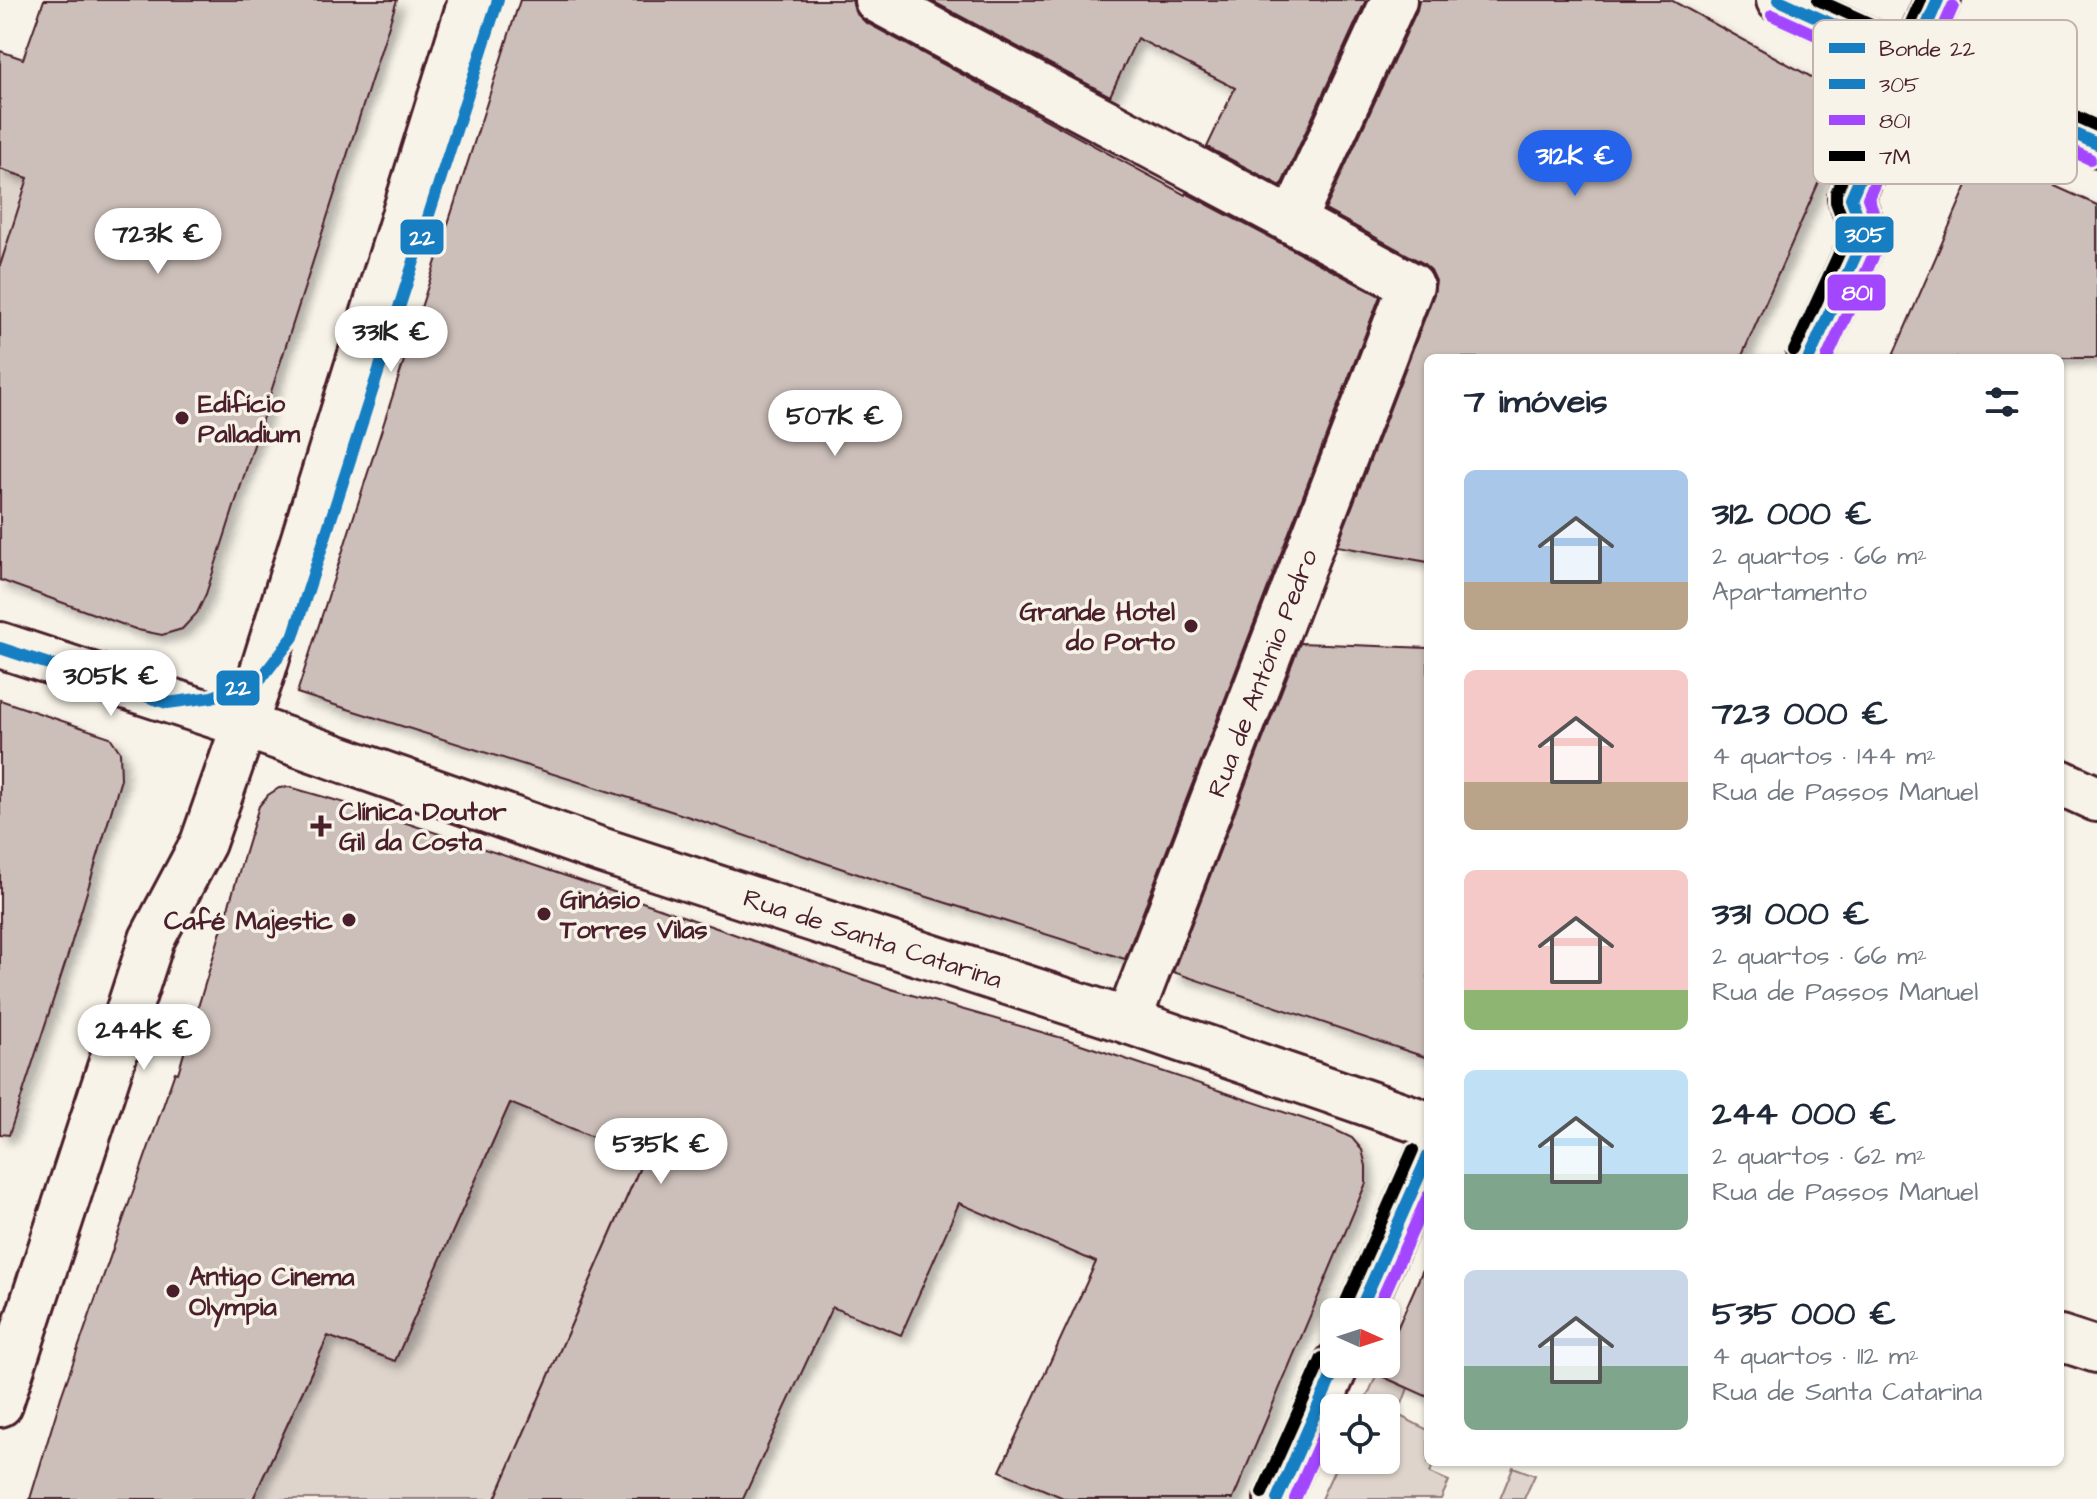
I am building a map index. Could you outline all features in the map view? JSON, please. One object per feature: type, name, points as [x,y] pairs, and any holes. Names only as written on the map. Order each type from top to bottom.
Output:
[{"type":"street","points":[[0,1404],[152,939],[203,843],[260,680],[471,0]]},
{"type":"street","points":[[877,0],[1055,97],[1293,220],[1394,0]]},
{"type":"street","points":[[1779,0],[1822,20]]},
{"type":"street","points":[[1930,20],[1938,0]]},
{"type":"street","points":[[2077,135],[2097,144]]},
{"type":"street","points":[[1811,354],[1865,235],[1851,198],[1857,184]]},
{"type":"street","name":"Rua de António Pedro","points":[[1128,1021],[1411,285],[1293,220]]},
{"type":"street","name":"Rua de Santa Catarina","points":[[0,645],[244,725],[600,850],[1128,1021],[1424,1123]]},
{"type":"street","points":[[2064,784],[2097,799]]},
{"type":"street","points":[[1365,1298],[1424,1165]]},
{"type":"street","points":[[2064,1339],[2097,1350]]},
{"type":"street","points":[[1277,1499],[1331,1378]]},
{"type":"shaded area","points":[[0,169],[29,178],[0,266]]},
{"type":"shaded area","points":[[511,1101],[645,1155],[495,1499],[253,1499],[328,1336],[395,1360]]},
{"type":"shaded area","points":[[1375,1378],[1386,1378],[1408,1388],[1400,1410],[1400,1394],[1368,1394]]},
{"type":"shaded area","points":[[1400,1416],[1424,1428],[1424,1466],[1433,1466],[1430,1473],[1449,1481],[1441,1499],[1321,1499],[1333,1474],[1400,1474]]},
{"type":"shaded area","points":[[1513,1467],[1535,1475],[1524,1499],[1500,1499]]},
{"type":"building","points":[[44,0],[397,0],[206,594],[197,613],[182,629],[162,635],[138,630],[0,580],[0,266],[28,178],[0,169],[0,51],[23,59]]},
{"type":"building","points":[[520,0],[852,0],[855,12],[865,22],[1185,195],[1380,296],[1125,959],[297,693]]},
{"type":"building","points":[[930,0],[1366,0],[1281,186],[1207,147],[1235,88],[1137,38],[1110,96]]},
{"type":"building","points":[[1419,0],[1671,0],[1813,78],[1813,184],[1818,184],[1743,354],[1424,354],[1424,561],[1337,546],[1434,294],[1436,281],[1423,263],[1325,210]]},
{"type":"building","points":[[1968,184],[2050,184],[2097,205],[2097,358],[2064,358],[2064,354],[1894,354]]},
{"type":"building","points":[[1300,643],[1424,648],[1424,1057],[1173,972]]},
{"type":"building","points":[[0,700],[110,737],[120,752],[121,779],[9,1135],[0,1134]]},
{"type":"building","points":[[289,787],[608,890],[891,989],[1069,1040],[1331,1128],[1352,1138],[1362,1150],[1366,1183],[1233,1499],[1066,1499],[1000,1471],[1096,1262],[959,1203],[901,1335],[832,1307],[743,1499],[495,1499],[644,1158],[510,1103],[395,1361],[328,1336],[253,1499],[30,1499],[61,1397],[175,1072],[178,1073],[259,806],[279,788]]},
{"type":"building","points":[[1424,1267],[1424,1395],[1386,1378],[1400,1378],[1400,1322]]},
{"type":"tram line","name":"22","points":[[0,648],[167,703],[212,697],[260,680],[293,637],[498,0]]},
{"type":"transit line","name":"305","points":[[1779,0],[1823,20]]},
{"type":"transit line","name":"7M","points":[[1818,0],[1862,20]]},
{"type":"transit line","name":"7M","points":[[1912,20],[1921,0]]},
{"type":"transit line","name":"305","points":[[1929,20],[1938,0]]},
{"type":"transit line","name":"801","points":[[1947,20],[1953,6]]},
{"type":"transit line","name":"801","points":[[1772,15],[1813,34]]},
{"type":"transit line","name":"7M","points":[[2077,117],[2097,126]]},
{"type":"transit line","name":"305","points":[[2077,135],[2097,144]]},
{"type":"transit line","name":"801","points":[[2077,153],[2090,159]]},
{"type":"transit line","name":"7M","points":[[1794,351],[1848,234],[1836,202],[1840,184]]},
{"type":"transit line","name":"305","points":[[1811,354],[1865,235],[1851,198],[1857,184]]},
{"type":"transit line","name":"801","points":[[1829,354],[1881,239],[1868,198],[1874,184]]},
{"type":"transit line","name":"7M","points":[[1348,1298],[1413,1150]]},
{"type":"transit line","name":"305","points":[[1365,1298],[1424,1165]]},
{"type":"transit line","name":"801","points":[[1382,1298],[1424,1205]]},
{"type":"transit line","name":"7M","points":[[1262,1493],[1320,1362]]},
{"type":"transit line","name":"305","points":[[1277,1499],[1331,1378]]},
{"type":"transit line","name":"801","points":[[1295,1499],[1320,1442]]},
{"type":"place","name":"Edifício Palladium","points":[[182,418]]},
{"type":"place","name":"Grande Hotel do Porto","points":[[1191,626]]},
{"type":"place","name":"Clínica Doutor Gil da Costa","points":[[321,826]]},
{"type":"place","name":"Ginásio Torres Vilas","points":[[544,914]]},
{"type":"place","name":"Café Majestic","points":[[349,920]]},
{"type":"place","name":"Antigo Cinema Olympia","points":[[173,1291]]}]
